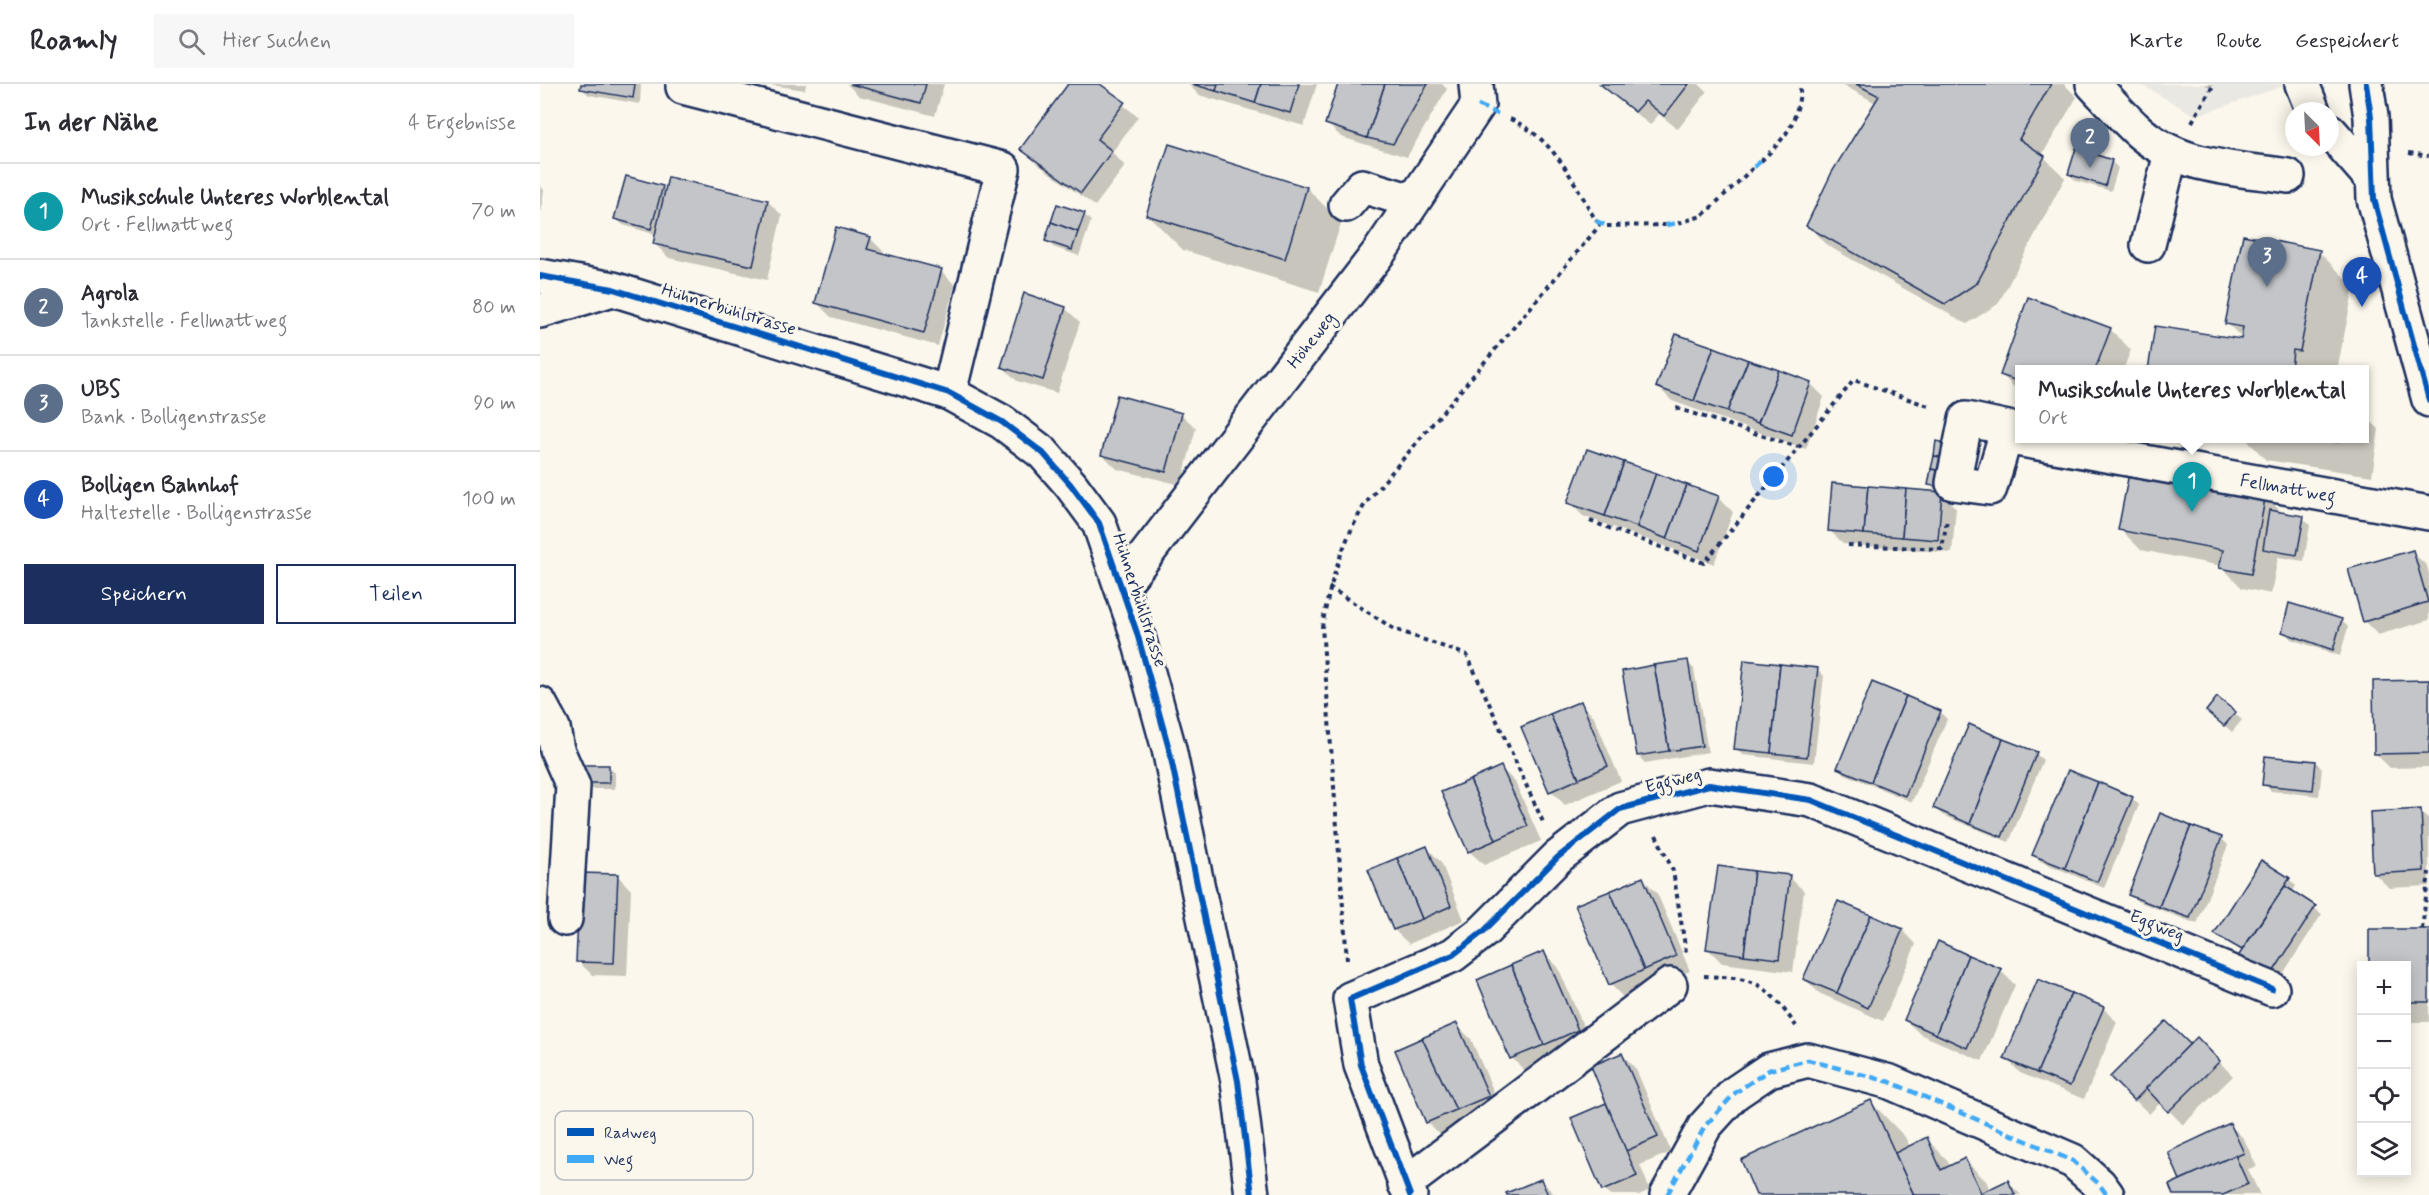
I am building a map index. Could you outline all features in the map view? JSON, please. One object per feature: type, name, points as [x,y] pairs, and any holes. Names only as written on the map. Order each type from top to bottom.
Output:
[{"type":"street","name":"Höheweg","points":[[1122,586],[1380,251],[1478,105],[1476,84]]},
{"type":"street","points":[[2093,84],[2136,129],[2171,153],[2191,161],[2288,176]]},
{"type":"street","points":[[2302,84],[2309,102]]},
{"type":"street","points":[[2366,84],[2371,117],[2372,179],[2378,219],[2429,400]]},
{"type":"street","points":[[683,87],[1003,169],[949,393]]},
{"type":"street","points":[[2339,141],[2372,179]]},
{"type":"street","points":[[2148,245],[2171,153]]},
{"type":"street","points":[[1346,205],[1362,186],[1412,201]]},
{"type":"street","name":"Hühnerbühlstrasse","points":[[540,276],[613,289],[949,393],[1002,422],[1043,453],[1099,523],[1122,586],[1169,749],[1194,860],[1238,1081],[1251,1195]]},
{"type":"street","points":[[540,311],[613,289]]},
{"type":"street","points":[[1966,418],[1953,483],[1990,488],[2005,437]]},
{"type":"street","name":"Fellmattweg","points":[[1966,418],[2008,428],[2005,437],[2015,439]]},
{"type":"street","name":"Fellmattweg","points":[[2038,443],[2429,513]]},
{"type":"street","points":[[540,704],[553,728],[557,750],[549,891]]},
{"type":"street","points":[[557,750],[573,786],[565,919]]},
{"type":"street","name":"Eggweg","points":[[1350,999],[1453,955],[1484,931],[1558,857],[1620,809],[1709,785],[1811,800],[2272,989]]},
{"type":"street","points":[[1350,999],[1361,1065],[1408,1190],[1680,982]]},
{"type":"street","points":[[1667,1195],[1705,1126],[1734,1093],[1769,1070],[1808,1060],[1890,1082],[2073,1161],[2099,1184],[2107,1195]]},
{"type":"path","points":[[1761,161],[1782,142],[1792,126],[1798,108],[1801,84]]},
{"type":"path","points":[[2197,115],[2214,84]]},
{"type":"path","points":[[1350,999],[1322,627],[1329,587],[1349,532],[1365,504],[1598,223],[1561,159],[1537,136],[1509,118]]},
{"type":"path","points":[[2407,152],[2429,156]]},
{"type":"path","points":[[1678,223],[1702,216],[1754,167]]},
{"type":"path","points":[[1607,226],[1666,225]]},
{"type":"path","points":[[1590,521],[1704,563],[1854,380],[1966,418]]},
{"type":"path","points":[[1676,408],[1798,448]]},
{"type":"path","points":[[1848,545],[1942,549]]},
{"type":"path","points":[[1329,587],[1394,629],[1467,655],[1558,857]]},
{"type":"path","points":[[1647,801],[1658,842],[1672,871],[1680,982],[1703,976],[1744,978],[1775,995],[1803,1035],[1808,1060]]},
{"type":"path","points":[[2422,929],[2429,872]]},
{"type":"shaded area","points":[[2140,84],[2289,84],[2196,116]]},
{"type":"building","points":[[581,84],[635,84],[633,98],[580,89]]},
{"type":"building","points":[[850,84],[926,84],[921,103]]},
{"type":"building","points":[[1068,84],[1100,84],[1125,102],[1097,139],[1112,151],[1081,193],[1020,149]]},
{"type":"building","points":[[1192,84],[1218,84],[1216,91]]},
{"type":"building","points":[[1218,84],[1261,84],[1255,103],[1216,91]]},
{"type":"building","points":[[1261,84],[1299,84],[1290,113],[1255,103]]},
{"type":"building","points":[[1338,84],[1385,84],[1367,138],[1325,124]]},
{"type":"building","points":[[1385,84],[1428,84],[1393,144],[1367,138]]},
{"type":"building","points":[[1600,84],[1689,84],[1664,116],[1645,101],[1635,112]]},
{"type":"building","points":[[1856,84],[2051,84],[2019,139],[2045,156],[1977,283],[1945,304],[1806,226],[1832,172],[1879,96]]},
{"type":"building","points":[[1169,144],[1307,187],[1285,259],[1146,215]]},
{"type":"building","points":[[2076,148],[2112,160],[2105,186],[2068,174]]},
{"type":"building","points":[[626,176],[663,186],[651,229],[614,219]]},
{"type":"building","points":[[668,177],[768,200],[753,266],[653,244]]},
{"type":"building","points":[[1057,204],[1085,213],[1078,232],[1051,222]]},
{"type":"building","points":[[1051,222],[1078,232],[1072,250],[1045,241]]},
{"type":"building","points":[[836,227],[871,237],[867,249],[942,269],[924,333],[815,303]]},
{"type":"building","points":[[2243,235],[2320,250],[2300,351],[2293,350],[2292,365],[2149,365],[2155,326],[2241,339],[2243,327],[2225,324]]},
{"type":"building","points":[[1024,293],[1066,307],[1043,380],[1001,367]]},
{"type":"building","points":[[2028,297],[2111,328],[2097,365],[2015,365],[2015,380],[2000,375]]},
{"type":"building","points":[[1676,334],[1714,347],[1694,401],[1656,387]]},
{"type":"building","points":[[1714,347],[1748,360],[1727,412],[1694,401]]},
{"type":"building","points":[[1748,360],[1779,370],[1758,423],[1727,412]]},
{"type":"building","points":[[1779,370],[1811,382],[1792,435],[1758,423]]},
{"type":"building","points":[[1117,395],[1182,413],[1166,472],[1101,455]]},
{"type":"building","points":[[1936,441],[1958,445],[1955,460],[1934,456]]},
{"type":"building","points":[[1587,449],[1624,462],[1605,516],[1567,503]]},
{"type":"building","points":[[1934,456],[1955,460],[1953,473],[1931,469]]},
{"type":"building","points":[[1624,462],[1656,473],[1637,527],[1605,516]]},
{"type":"building","points":[[2130,468],[2266,494],[2251,574],[2219,568],[2223,550],[2118,530]]},
{"type":"building","points":[[1931,469],[1953,473],[1950,489],[1928,485]]},
{"type":"building","points":[[1656,473],[1687,485],[1667,539],[1637,527]]},
{"type":"building","points":[[1832,483],[1868,486],[1864,534],[1828,531]]},
{"type":"building","points":[[1687,485],[1719,496],[1699,551],[1667,539]]},
{"type":"building","points":[[1868,486],[1906,489],[1902,537],[1864,534]]},
{"type":"building","points":[[1906,489],[1942,492],[1938,540],[1902,537]]},
{"type":"building","points":[[2269,510],[2304,516],[2297,555],[2263,549]]},
{"type":"building","points":[[2413,550],[2428,602],[2363,622],[2348,569]]},
{"type":"building","points":[[2289,603],[2342,619],[2333,650],[2282,632]]},
{"type":"building","points":[[1688,660],[1702,746],[1669,751],[1654,665]]},
{"type":"building","points":[[1744,660],[1780,664],[1771,753],[1734,749]]},
{"type":"building","points":[[1780,664],[1818,668],[1807,757],[1771,753]]},
{"type":"building","points":[[1654,665],[1669,751],[1637,756],[1622,671]]},
{"type":"building","points":[[2429,680],[2429,753],[2374,754],[2373,681]]},
{"type":"building","points":[[1872,682],[1906,696],[1871,782],[1837,768]]},
{"type":"building","points":[[1906,696],[1941,711],[1905,796],[1871,782]]},
{"type":"building","points":[[2217,697],[2236,712],[2224,726],[2206,711]]},
{"type":"building","points":[[1581,701],[1608,766],[1579,779],[1550,714]]},
{"type":"building","points":[[1550,714],[1579,779],[1549,792],[1521,727]]},
{"type":"building","points":[[1969,724],[2003,739],[1970,824],[1933,808]]},
{"type":"building","points":[[2003,739],[2037,752],[2002,837],[1970,824]]},
{"type":"building","points":[[2265,756],[2316,761],[2313,790],[2262,785]]},
{"type":"building","points":[[581,765],[609,765],[609,783],[581,783]]},
{"type":"building","points":[[1501,766],[1528,826],[1496,840],[1470,780]]},
{"type":"building","points":[[2068,770],[2098,782],[2065,868],[2032,855]]},
{"type":"building","points":[[1470,780],[1496,840],[1468,852],[1441,792]]},
{"type":"building","points":[[2098,782],[2133,797],[2097,882],[2065,868]]},
{"type":"building","points":[[2421,809],[2424,871],[2373,874],[2370,812]]},
{"type":"building","points":[[2160,813],[2191,826],[2159,907],[2128,895]]},
{"type":"building","points":[[2191,826],[2222,837],[2190,918],[2159,907]]},
{"type":"building","points":[[1427,846],[1451,906],[1422,919],[1397,858]]},
{"type":"building","points":[[1397,858],[1422,919],[1393,930],[1368,870]]},
{"type":"building","points":[[2261,860],[2290,878],[2242,950],[2214,934]]},
{"type":"building","points":[[1718,866],[1754,871],[1744,955],[1706,949]]},
{"type":"building","points":[[1754,871],[1790,875],[1779,959],[1744,955]]},
{"type":"building","points":[[580,873],[618,874],[614,963],[576,962]]},
{"type":"building","points":[[1643,877],[1676,956],[1644,970],[1610,891]]},
{"type":"building","points":[[2285,886],[2316,906],[2268,980],[2235,961]]},
{"type":"building","points":[[1610,891],[1644,970],[1609,985],[1575,905]]},
{"type":"building","points":[[1838,901],[1871,915],[1837,993],[1803,979]]},
{"type":"building","points":[[1871,915],[1903,929],[1868,1008],[1837,993]]},
{"type":"building","points":[[2369,929],[2429,929],[2429,1002],[2411,1002],[2411,961],[2369,961]]},
{"type":"building","points":[[1938,941],[1968,955],[1936,1034],[1904,1020]]},
{"type":"building","points":[[1544,951],[1578,1030],[1544,1045],[1511,965]]},
{"type":"building","points":[[1968,955],[2002,969],[1967,1048],[1936,1034]]},
{"type":"building","points":[[1511,965],[1544,1045],[1510,1059],[1477,980]]},
{"type":"building","points":[[2038,979],[2071,993],[2037,1073],[2004,1059]]},
{"type":"building","points":[[2071,993],[2104,1007],[2070,1086],[2037,1073]]},
{"type":"building","points":[[2166,1021],[2190,1044],[2134,1101],[2110,1077]]},
{"type":"building","points":[[1457,1023],[1489,1096],[1456,1110],[1422,1038]]},
{"type":"building","points":[[2197,1037],[2220,1061],[2168,1112],[2146,1088]]},
{"type":"building","points":[[1422,1038],[1456,1110],[1426,1123],[1395,1050]]},
{"type":"building","points":[[1622,1053],[1658,1137],[1626,1151],[1591,1066]]},
{"type":"building","points":[[1871,1100],[1914,1195],[1756,1195],[1741,1160]]},
{"type":"building","points":[[1606,1103],[1637,1176],[1602,1191],[1571,1118]]},
{"type":"building","points":[[2230,1123],[2244,1153],[2180,1180],[2168,1152]]},
{"type":"building","points":[[1927,1137],[1941,1170],[1965,1158],[1981,1193],[2008,1180],[2015,1195],[1914,1195],[1895,1153]]},
{"type":"building","points":[[2235,1155],[2248,1184],[2223,1195],[2173,1195],[2169,1185]]},
{"type":"building","points":[[1541,1179],[1548,1195],[1507,1195],[1506,1193]]},
{"type":"marked path","points":[[1478,105],[1498,114]]},
{"type":"marked path","points":[[1754,167],[1761,161]]},
{"type":"marked path","points":[[1596,221],[1607,226]]},
{"type":"marked path","points":[[1666,225],[1678,223]]},
{"type":"marked path","points":[[1667,1195],[1705,1126],[1735,1093],[1769,1070],[1808,1060],[1890,1082],[2073,1161],[2099,1184],[2107,1195]]},
{"type":"cycle path","points":[[2366,84],[2371,117],[2374,199],[2429,400]]},
{"type":"cycle path","points":[[540,276],[613,289],[949,393],[1002,422],[1043,453],[1071,485],[1099,523],[1137,633],[1169,749],[1238,1081],[1252,1195]]},
{"type":"cycle path","points":[[1410,1195],[1361,1065],[1350,999],[1453,955],[1484,931],[1558,857],[1620,809],[1709,785],[1811,800],[2272,989]]},
{"type":"place","name":"Agrola","points":[[2090,168]]},
{"type":"place","name":"UBS","points":[[2267,287]]},
{"type":"place","name":"Bolligen Bahnhof","points":[[2362,307]]},
{"type":"place","name":"Musikschule Unteres Worblental","points":[[2192,512]]}]
